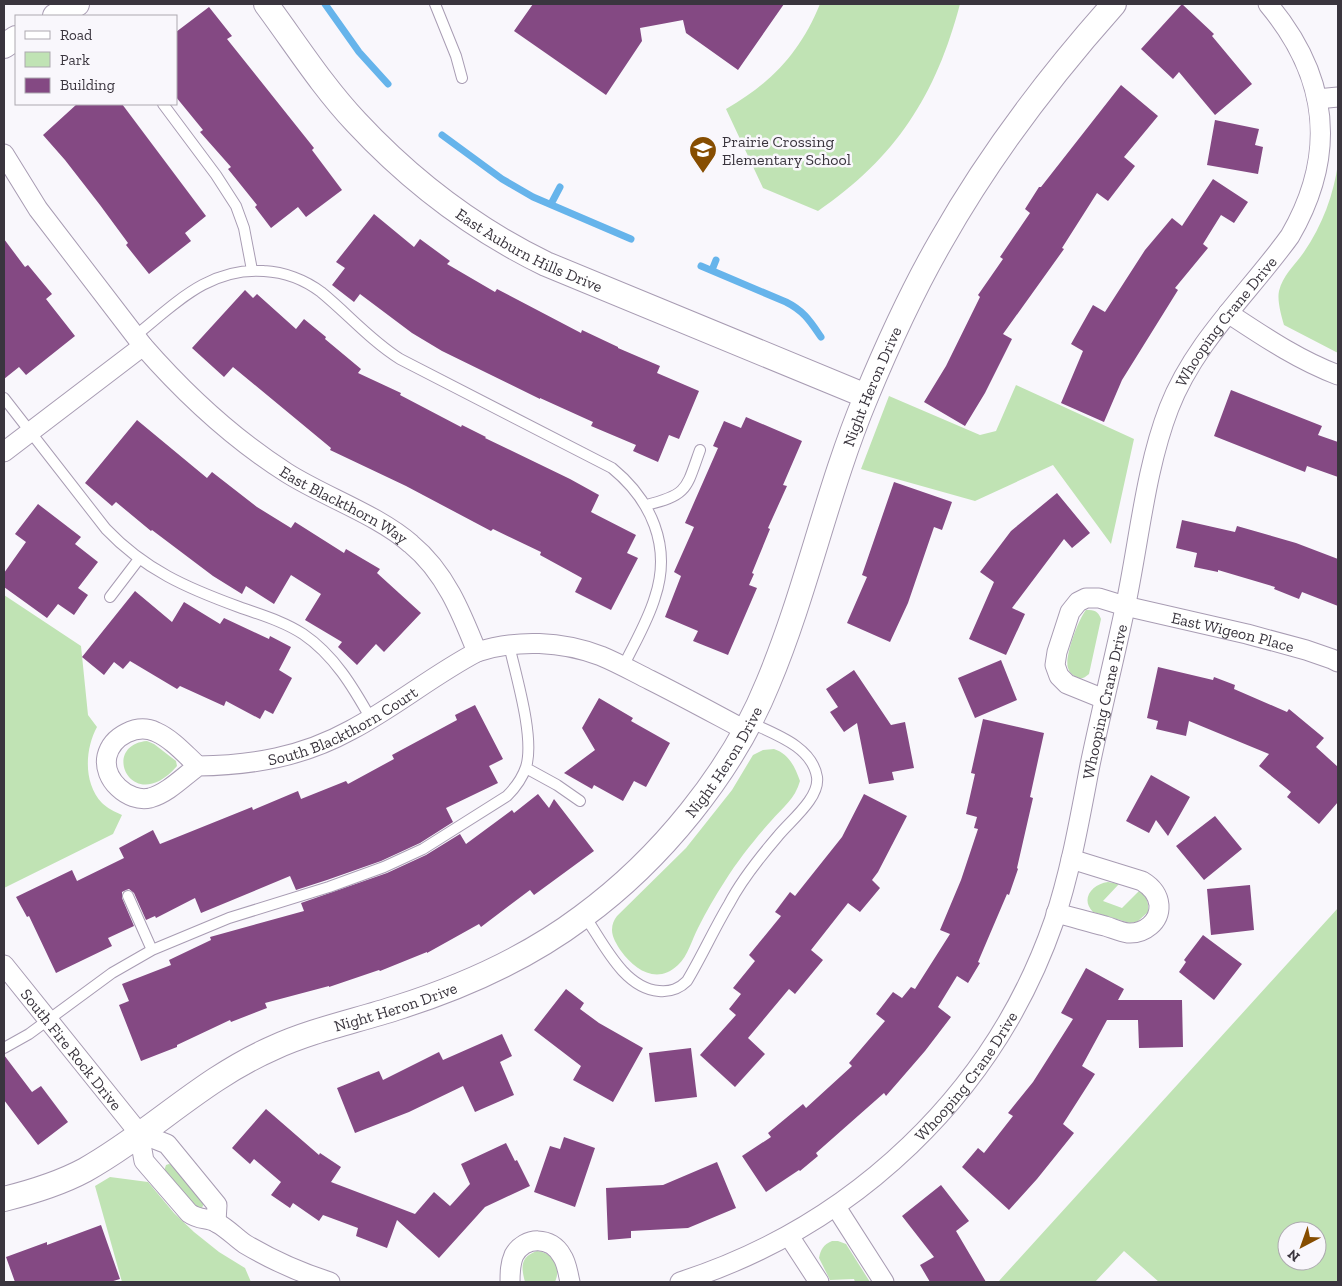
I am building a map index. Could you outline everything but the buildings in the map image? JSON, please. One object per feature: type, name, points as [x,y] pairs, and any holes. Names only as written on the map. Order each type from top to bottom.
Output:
[{"type":"street","points":[[57,15],[77,4]]},
{"type":"street","name":"East Auburn Hills Drive","points":[[266,4],[331,92],[355,121],[404,169],[447,204],[480,227],[521,252],[546,264],[866,396]]},
{"type":"street","name":"Night Heron Drive","points":[[4,1199],[41,1189],[100,1161],[214,1079],[279,1045],[428,998],[520,957],[546,942],[584,915],[639,868],[677,828],[716,777],[760,703],[776,662],[866,396],[910,300],[955,216],[990,163],[1038,94],[1114,4]]},
{"type":"street","name":"Whooping Crane Drive","points":[[680,1282],[726,1267],[790,1236],[836,1207],[897,1157],[924,1132],[971,1076],[1010,1017],[1024,991],[1056,913],[1071,859],[1125,606],[1155,453],[1169,407],[1200,348],[1290,236],[1307,203],[1312,188],[1318,156],[1320,125],[1317,99],[1312,79],[1301,52],[1290,33],[1268,4]]},
{"type":"street","points":[[4,46],[15,39]]},
{"type":"street","points":[[1317,99],[1338,98]]},
{"type":"street","name":"East Blackthorn Way","points":[[4,154],[38,209],[139,341],[194,399],[254,451],[305,484],[388,528],[411,544],[432,565],[444,581],[462,616],[477,652]]},
{"type":"street","points":[[1228,314],[1279,346],[1338,374]]},
{"type":"street","points":[[4,452],[139,341]]},
{"type":"street","name":"East Wigeon Place","points":[[1104,698],[1067,684],[1059,676],[1055,664],[1070,612],[1078,602],[1086,598],[1099,598],[1125,606],[1247,634],[1306,650],[1338,662]]},
{"type":"street","points":[[477,652],[509,645],[541,643],[570,647],[602,657],[747,726]]},
{"type":"street","name":"South Blackthorn Court","points":[[198,766],[245,764],[300,752],[338,738],[477,652]]},
{"type":"street","points":[[139,729],[155,731],[166,738],[198,766],[165,791],[149,798],[136,798],[124,793],[115,784],[109,775],[107,756],[115,742],[123,735],[139,729]]},
{"type":"street","points":[[1056,913],[1127,933],[1145,929],[1151,925],[1156,920],[1159,911],[1159,901],[1156,892],[1150,885],[1071,859]]},
{"type":"street","name":"South Fire Rock Drive","points":[[4,965],[139,1133]]},
{"type":"street","points":[[139,1133],[167,1144],[217,1205],[216,1222]]},
{"type":"street","points":[[139,1133],[144,1161],[179,1204],[196,1218],[216,1222],[288,1275],[330,1282]]},
{"type":"street","points":[[836,1207],[884,1282]]},
{"type":"street","points":[[790,1236],[819,1282]]},
{"type":"street","points":[[510,1282],[510,1270],[515,1254],[520,1247],[535,1240],[549,1243],[556,1247],[566,1265],[570,1282]]},
{"type":"lane","points":[[435,4],[456,56],[462,78]]},
{"type":"lane","points":[[164,105],[233,200],[244,228],[252,270]]},
{"type":"lane","points":[[139,341],[187,294],[206,283],[228,274],[252,270],[281,273],[315,288],[389,352],[424,372],[612,468],[628,482],[646,505],[658,538],[660,553],[660,578],[651,608],[623,667]]},
{"type":"lane","points":[[4,398],[119,543],[139,560],[185,587],[277,621],[302,633],[326,653],[340,668],[370,719]]},
{"type":"lane","points":[[646,505],[666,501],[680,492],[689,481],[700,450]]},
{"type":"lane","points":[[110,597],[139,560]]},
{"type":"lane","points":[[4,1048],[29,1034],[100,981],[152,950],[222,920],[372,872],[409,856],[507,796],[514,789],[526,768],[528,751],[528,740],[509,645]]},
{"type":"lane","points":[[584,915],[621,970],[631,980],[651,990],[663,992],[680,988],[688,981],[730,902],[748,873],[811,798],[818,780],[815,766],[800,750],[747,726]]},
{"type":"lane","points":[[526,768],[557,785],[580,801]]},
{"type":"lane","points":[[128,896],[152,950]]},
{"type":"green space","points":[[820,4],[960,4],[939,67],[925,96],[909,122],[870,169],[846,191],[818,211],[763,188],[726,109],[757,89],[782,65],[803,37]]},
{"type":"green space","points":[[1338,163],[1338,353],[1284,325],[1279,291],[1283,280],[1304,252],[1322,221],[1334,186]]},
{"type":"green space","points":[[1016,385],[1134,439],[1111,544],[1053,465],[975,501],[861,469],[889,396],[980,435],[996,431]]},
{"type":"green space","points":[[4,595],[81,646],[88,715],[97,727],[88,755],[89,776],[96,795],[102,803],[122,815],[113,834],[4,888]]},
{"type":"green space","points":[[1086,610],[1096,612],[1101,619],[1089,674],[1080,678],[1070,672],[1067,663],[1073,638]]},
{"type":"green space","points":[[147,741],[154,744],[176,761],[177,766],[161,780],[147,785],[135,782],[127,774],[124,764],[125,754],[133,745]]},
{"type":"green space","points":[[774,749],[788,758],[796,771],[800,781],[795,793],[753,842],[730,873],[707,910],[687,952],[678,965],[662,974],[647,973],[640,969],[627,958],[615,941],[612,930],[615,919],[686,848],[732,790],[753,755],[763,750]]},
{"type":"green space","points":[[1108,882],[1119,884],[1103,901],[1122,908],[1139,891],[1147,900],[1148,912],[1137,922],[1130,923],[1093,912],[1088,902],[1090,893],[1097,886]]},
{"type":"green space","points":[[1338,908],[1338,1282],[1159,1282],[1124,1251],[1095,1282],[998,1282]]},
{"type":"green space","points":[[166,1165],[172,1165],[204,1203],[202,1208],[200,1209],[195,1206],[164,1171]]},
{"type":"green space","points":[[110,1177],[148,1182],[174,1213],[194,1232],[219,1252],[245,1268],[251,1282],[122,1282],[95,1186]]},
{"type":"green space","points":[[832,1241],[846,1244],[870,1282],[855,1282],[854,1279],[830,1280],[819,1258],[826,1244]]},
{"type":"green space","points":[[537,1251],[548,1254],[555,1261],[557,1276],[555,1282],[525,1282],[523,1263],[527,1256]]},
{"type":"waterway","points":[[325,4],[359,52],[388,84]]},
{"type":"waterway","points":[[442,135],[502,179],[533,197],[631,239]]},
{"type":"waterway","points":[[551,204],[560,187]]},
{"type":"waterway","points":[[712,270],[716,260]]},
{"type":"waterway","points":[[701,266],[792,305],[806,317],[821,337]]},
{"type":"place","name":"Prairie Crossing Elementary School","points":[[703,174]]}]
